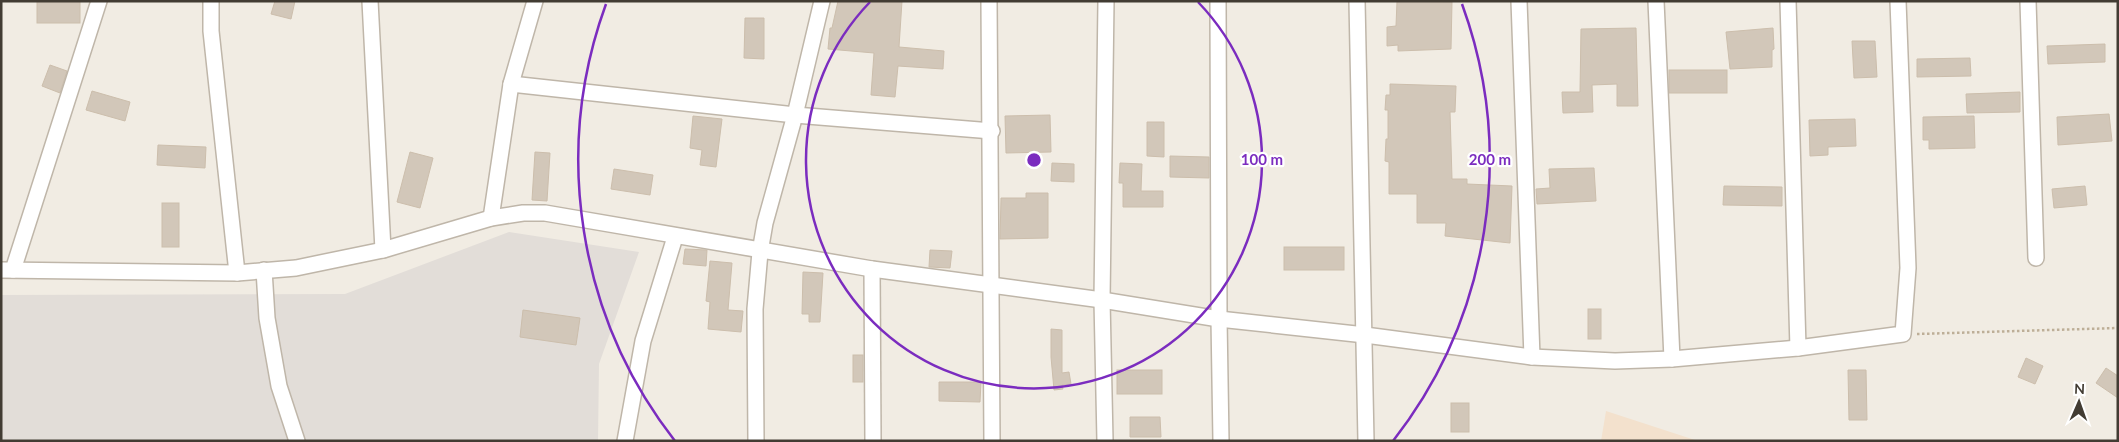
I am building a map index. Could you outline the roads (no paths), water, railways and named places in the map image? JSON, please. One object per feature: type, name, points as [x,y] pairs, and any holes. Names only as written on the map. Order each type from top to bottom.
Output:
[{"type":"street","points":[[98,1],[7,270],[236,273],[296,268],[383,250],[491,218],[523,213],[545,213],[760,252],[872,270],[1102,300],[1219,319],[1365,335],[1532,357],[1615,361],[1672,360],[1798,348],[1903,334],[1908,268],[1898,1]]},
{"type":"street","points":[[211,1],[211,31],[236,273]]},
{"type":"street","points":[[370,1],[383,250]]},
{"type":"street","points":[[491,218],[511,84],[535,1]]},
{"type":"street","points":[[756,441],[755,309],[760,252],[765,223],[795,115],[822,1]]},
{"type":"street","points":[[989,1],[992,131],[990,285],[992,441]]},
{"type":"street","points":[[1104,441],[1102,300],[1106,1]]},
{"type":"street","points":[[1218,1],[1221,441]]},
{"type":"street","points":[[1357,1],[1366,441]]},
{"type":"street","points":[[1519,1],[1532,357]]},
{"type":"street","points":[[1656,1],[1672,360]]},
{"type":"street","points":[[1788,1],[1798,348]]},
{"type":"street","points":[[2028,1],[2036,258]]},
{"type":"street","points":[[511,84],[795,115],[992,131]]},
{"type":"street","points":[[625,441],[643,341],[675,237]]},
{"type":"street","points":[[264,270],[267,318],[278,386],[297,441]]},
{"type":"street","points":[[872,270],[873,441]]}]
